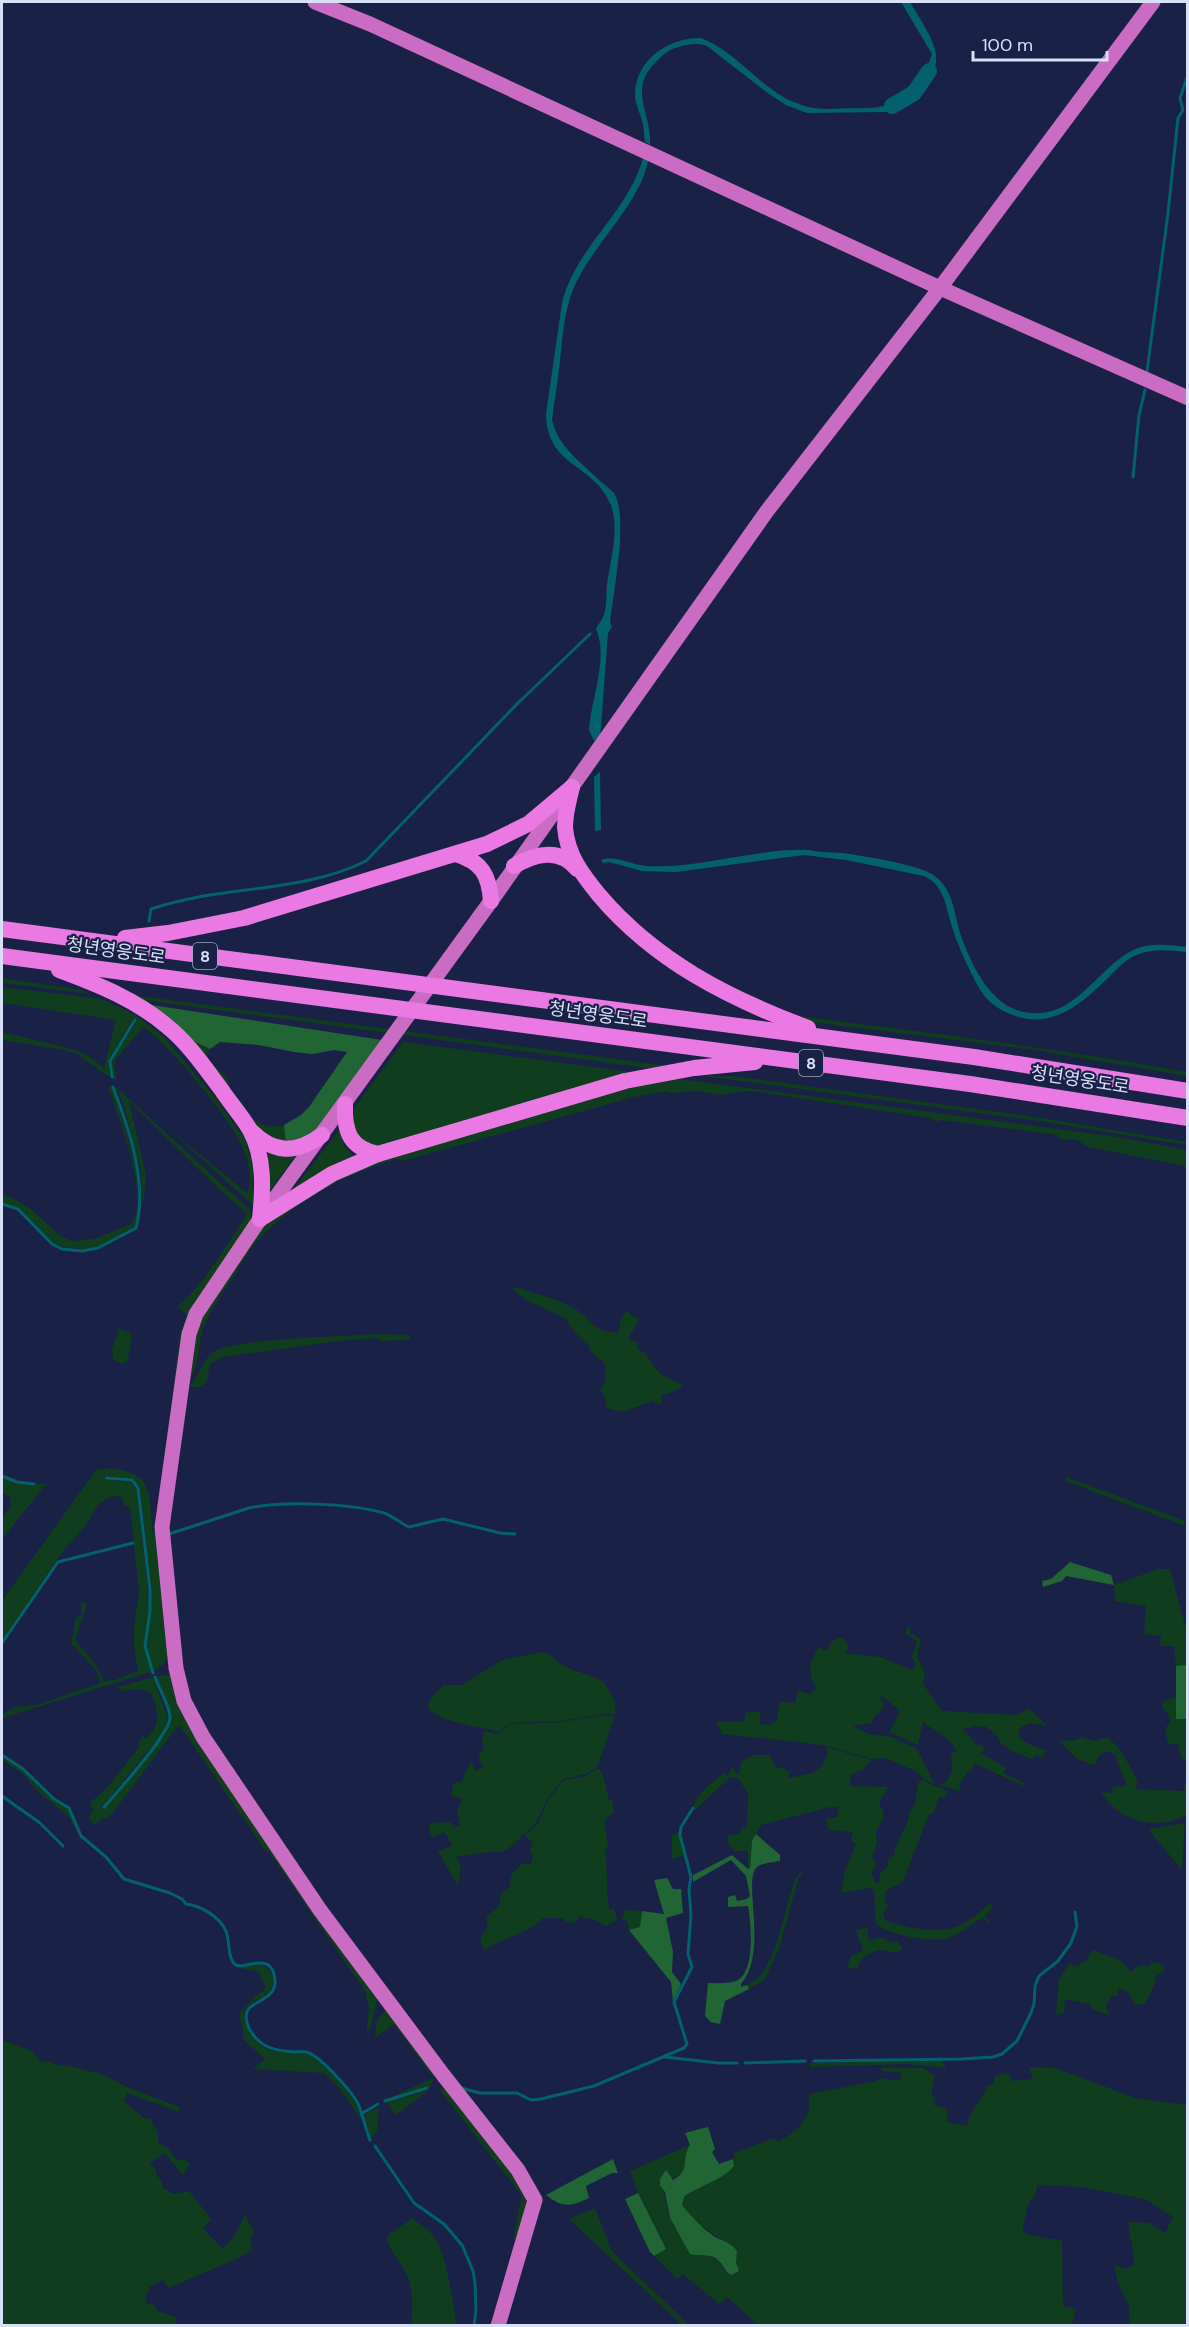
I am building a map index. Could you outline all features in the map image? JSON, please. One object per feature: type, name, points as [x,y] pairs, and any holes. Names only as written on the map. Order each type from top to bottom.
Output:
[{"type":"highway","points":[[74,938],[141,937],[219,924],[270,911],[487,844],[528,824],[573,787]]},
{"type":"highway","points":[[573,787],[566,808],[565,826],[573,860],[582,874]]},
{"type":"highway","points":[[456,854],[469,858],[486,875],[491,901]]},
{"type":"highway","points":[[514,866],[538,854],[552,854],[573,864],[625,924],[674,964],[758,1009],[815,1031],[849,1040]]},
{"type":"highway","name":"청년영웅도로","points":[[2,929],[849,1040],[1045,1067],[1188,1091]]},
{"type":"highway","name":"청년영웅도로","points":[[2,956],[1041,1094],[1188,1118]]},
{"type":"highway","points":[[30,960],[102,987],[149,1012],[185,1044],[261,1141],[272,1147],[297,1148],[311,1143],[321,1135]]},
{"type":"highway","points":[[260,1220],[332,1174],[378,1154],[662,1073],[726,1065],[796,1061]]},
{"type":"highway","points":[[345,1104],[346,1126],[355,1144],[366,1151],[378,1154]]},
{"type":"highway","points":[[250,1129],[261,1162],[263,1180],[260,1220]]},
{"type":"main road","points":[[315,2],[370,24],[940,288],[1188,398]]},
{"type":"main road","points":[[498,2325],[535,2200],[533,2194],[518,2170],[444,2076],[320,1910],[187,1710],[176,1668],[162,1527],[189,1335],[196,1314],[260,1220],[573,787],[767,511],[940,288],[1153,2]]},
{"type":"shaded area","points":[[901,2],[910,2],[927,31],[936,55],[934,70],[920,90],[911,87],[926,70],[932,54]]},
{"type":"shaded area","points":[[700,38],[727,53],[776,93],[811,108],[870,108],[890,104],[907,92],[915,95],[887,112],[807,113],[786,105],[769,94],[707,46],[687,45],[666,53],[646,75],[642,94],[650,145],[645,142],[643,124],[635,97],[640,73],[646,63],[665,47],[676,42]]},
{"type":"shaded area","points":[[643,158],[648,161],[637,191],[586,265],[569,301],[552,420],[565,446],[614,493],[620,519],[617,575],[610,622],[612,627],[608,633],[600,735],[594,741],[589,730],[601,652],[596,629],[605,610],[614,542],[614,519],[608,499],[600,487],[561,454],[553,444],[548,431],[546,414],[562,303],[569,283],[589,247],[626,196]]},
{"type":"shaded area","points":[[600,772],[601,830],[595,831],[594,777]]},
{"type":"shaded area","points":[[810,850],[890,861],[917,868],[935,876],[946,888],[960,933],[977,972],[994,995],[1017,1010],[1031,1013],[1047,1012],[1061,1007],[1074,999],[1120,958],[1140,947],[1174,945],[1187,947],[1187,952],[1167,950],[1140,953],[1124,963],[1071,1009],[1048,1018],[1023,1018],[999,1009],[987,999],[959,946],[941,892],[931,880],[924,876],[846,860],[804,855],[676,872],[642,871],[609,862],[603,863],[601,860],[618,859],[646,866],[667,866],[769,852]]},
{"type":"shaded area","points":[[2,978],[81,990],[90,994],[2,983]]},
{"type":"shaded area","points":[[2,987],[102,999],[136,1015],[163,1036],[214,1096],[245,1139],[253,1165],[253,1205],[166,1127],[247,1193],[250,1176],[237,1135],[183,1065],[143,1027],[115,1061],[116,1081],[113,1079],[115,1055],[137,1021],[133,1020],[109,1059],[109,1077],[77,1054],[2,1040],[2,1032],[72,1049],[86,1054],[104,1068],[116,1020],[2,1003]]},
{"type":"shaded area","points":[[131,995],[667,1066],[661,1070],[129,998]]},
{"type":"shaded area","points":[[145,1004],[382,1040],[311,1138],[286,1146],[284,1125],[301,1115],[309,1107],[347,1052],[334,1050],[312,1054],[259,1045],[220,1042],[210,1049],[177,1033]]},
{"type":"shaded area","points":[[775,1013],[1085,1055],[1187,1072],[1187,1076],[1028,1049],[795,1020]]},
{"type":"shaded area","points":[[177,1033],[210,1049],[207,1055],[210,1062],[227,1078],[230,1088],[245,1107],[246,1115],[264,1125],[284,1125],[286,1146],[271,1144],[250,1128],[205,1064]]},
{"type":"shaded area","points":[[403,1042],[647,1074],[371,1150],[348,1122],[349,1115]]},
{"type":"shaded area","points":[[704,1076],[733,1076],[1041,1118],[1187,1142],[1187,1145],[1039,1121]]},
{"type":"shaded area","points":[[680,1079],[1118,1137],[1187,1150],[1188,1173],[1186,1175],[1185,1166],[1088,1147],[1077,1140],[1060,1139],[1058,1135],[941,1120],[936,1122],[930,1118],[759,1092],[744,1091],[723,1095],[698,1091],[671,1093],[668,1091],[634,1097],[403,1161],[397,1159],[360,1172],[309,1198],[263,1235],[246,1257],[205,1323],[195,1369],[189,1380],[199,1320],[261,1229],[292,1205],[354,1169],[628,1085]]},
{"type":"shaded area","points":[[111,1085],[137,1172],[139,1204],[135,1227],[97,1247],[82,1249],[63,1247],[53,1243],[19,1208],[2,1202],[2,1193],[30,1208],[59,1235],[72,1241],[95,1239],[131,1224],[136,1212],[138,1196],[136,1178],[109,1088]]},
{"type":"shaded area","points":[[115,1086],[250,1210],[252,1220],[197,1306],[163,1488],[168,1656],[163,1665],[153,1671],[146,1645],[151,1610],[151,1590],[140,1488],[131,1478],[107,1476],[106,1479],[131,1482],[137,1491],[149,1611],[144,1645],[151,1672],[2,1718],[2,1714],[15,1707],[37,1705],[100,1683],[96,1670],[71,1643],[76,1617],[81,1616],[81,1602],[87,1604],[75,1640],[96,1665],[104,1681],[115,1680],[138,1671],[134,1627],[139,1592],[130,1507],[125,1506],[122,1497],[111,1496],[98,1505],[84,1528],[63,1551],[2,1641],[2,1601],[96,1470],[108,1468],[120,1470],[142,1479],[149,1493],[153,1532],[156,1533],[180,1335],[187,1315],[177,1306],[194,1291],[246,1216],[246,1213],[129,1101],[146,1175],[143,1209],[141,1171],[123,1103]]},
{"type":"shaded area","points":[[339,1130],[344,1145],[355,1158],[289,1195]]},
{"type":"shaded area","points":[[265,1152],[296,1154],[264,1199]]},
{"type":"shaded area","points":[[517,1287],[568,1305],[604,1331],[619,1332],[620,1321],[626,1311],[639,1320],[628,1339],[637,1342],[637,1349],[645,1353],[659,1373],[684,1386],[661,1395],[662,1403],[656,1404],[653,1401],[622,1412],[607,1408],[604,1395],[600,1391],[605,1380],[605,1364],[589,1350],[590,1347],[572,1329],[565,1318],[526,1300],[512,1288]]},
{"type":"shaded area","points":[[116,1328],[131,1333],[127,1362],[122,1364],[113,1359],[112,1349],[118,1333]]},
{"type":"shaded area","points":[[380,1334],[410,1335],[410,1340],[380,1341],[379,1338],[347,1340],[223,1357],[210,1364],[207,1382],[200,1387],[189,1387],[208,1357],[223,1348],[265,1341]]},
{"type":"shaded area","points":[[2,1477],[24,1483],[47,1483],[2,1539],[2,1519],[11,1506],[10,1497],[2,1493]]},
{"type":"shaded area","points":[[1066,1477],[1185,1521],[1185,1526],[1065,1481]]},
{"type":"shaded area","points":[[1070,1562],[1111,1575],[1114,1585],[1066,1576],[1062,1581],[1043,1587],[1042,1581],[1051,1579]]},
{"type":"shaded area","points":[[1159,1569],[1170,1569],[1187,1632],[1187,1665],[1176,1666],[1174,1646],[1160,1646],[1161,1636],[1144,1634],[1146,1606],[1115,1601],[1114,1585]]},
{"type":"shaded area","points":[[911,1625],[910,1633],[921,1639],[917,1656],[925,1673],[923,1684],[942,1711],[1017,1715],[1029,1708],[1048,1727],[1033,1724],[1019,1729],[1019,1737],[1031,1745],[1046,1750],[1042,1758],[1036,1755],[1033,1759],[1015,1753],[1001,1743],[996,1735],[985,1726],[979,1725],[978,1728],[974,1725],[973,1728],[963,1729],[974,1741],[975,1746],[980,1744],[986,1748],[981,1753],[1006,1768],[1003,1773],[1024,1783],[1023,1786],[974,1763],[971,1771],[968,1771],[959,1786],[961,1792],[939,1784],[947,1782],[952,1769],[951,1754],[957,1751],[949,1740],[923,1722],[918,1745],[889,1732],[900,1711],[882,1696],[879,1698],[885,1705],[871,1723],[853,1726],[869,1734],[891,1737],[916,1748],[935,1784],[915,1771],[885,1758],[871,1759],[827,1746],[807,1743],[722,1734],[716,1721],[741,1722],[745,1720],[745,1713],[758,1711],[761,1714],[759,1724],[769,1725],[777,1720],[780,1701],[795,1703],[798,1691],[810,1694],[817,1687],[812,1682],[810,1664],[818,1648],[828,1650],[831,1642],[838,1638],[843,1638],[849,1647],[844,1653],[880,1657],[912,1670],[916,1663],[911,1656],[917,1641],[906,1634],[906,1630]]},
{"type":"shaded area","points":[[543,1652],[549,1654],[560,1664],[604,1682],[615,1702],[615,1714],[563,1721],[510,1723],[498,1732],[451,1721],[428,1708],[429,1701],[443,1685],[462,1685],[502,1660]]},
{"type":"shaded area","points":[[1188,1665],[1187,1726],[1186,1719],[1176,1719],[1176,1666]]},
{"type":"shaded area","points":[[171,1675],[269,1844],[377,2000],[371,2026],[366,2036],[369,2008],[365,1991],[180,1726],[112,1814],[106,1819],[102,1818],[95,1825],[88,1818],[93,1811],[90,1802],[110,1784],[139,1748],[138,1744],[143,1736],[147,1738],[155,1728],[157,1710],[150,1692],[136,1689],[124,1691],[116,1688],[153,1677],[168,1718],[163,1733],[102,1807],[104,1809],[167,1732],[171,1715],[156,1677]]},
{"type":"shaded area","points":[[1176,1697],[1176,1719],[1186,1719],[1187,1764],[1181,1757],[1178,1744],[1168,1744],[1165,1730],[1170,1721],[1168,1714],[1162,1708],[1163,1701]]},
{"type":"shaded area","points":[[602,1715],[615,1716],[597,1767],[586,1774],[563,1779],[548,1798],[535,1824],[508,1849],[502,1852],[456,1857],[461,1867],[458,1886],[438,1851],[453,1846],[444,1832],[433,1837],[429,1832],[430,1823],[450,1822],[455,1828],[460,1825],[457,1809],[461,1804],[461,1798],[451,1796],[453,1784],[462,1781],[471,1761],[475,1771],[483,1768],[478,1754],[484,1750],[482,1738],[485,1731],[498,1734],[510,1724],[563,1722]]},
{"type":"shaded area","points":[[1081,1737],[1094,1741],[1108,1737],[1121,1751],[1138,1781],[1135,1789],[1184,1791],[1187,1764],[1187,1815],[1163,1822],[1139,1821],[1118,1810],[1101,1792],[1113,1793],[1112,1787],[1127,1786],[1115,1755],[1108,1751],[1101,1754],[1095,1765],[1077,1759],[1059,1741],[1076,1740]]},
{"type":"shaded area","points":[[826,1747],[871,1760],[863,1770],[851,1774],[850,1786],[889,1787],[879,1802],[883,1820],[876,1831],[877,1843],[872,1857],[877,1865],[871,1873],[876,1884],[879,1882],[881,1872],[888,1866],[887,1861],[895,1854],[894,1851],[908,1820],[909,1811],[915,1805],[918,1783],[923,1778],[928,1783],[948,1791],[945,1797],[939,1797],[933,1814],[929,1814],[903,1882],[885,1891],[888,1907],[883,1913],[885,1920],[912,1928],[942,1930],[964,1923],[991,1903],[993,1907],[985,1916],[992,1925],[982,1918],[954,1935],[937,1940],[899,1934],[876,1924],[874,1890],[870,1888],[841,1893],[845,1870],[856,1844],[851,1840],[853,1832],[829,1830],[826,1819],[837,1817],[839,1807],[830,1807],[761,1825],[752,1841],[750,1868],[748,1869],[748,1851],[735,1851],[728,1844],[728,1835],[740,1834],[741,1828],[747,1827],[748,1794],[738,1778],[729,1778],[694,1811],[696,1800],[704,1790],[723,1773],[727,1776],[733,1767],[737,1774],[740,1772],[741,1762],[752,1755],[770,1755],[776,1768],[783,1768],[790,1772],[788,1777],[795,1777],[813,1773],[823,1765],[828,1752]]},
{"type":"shaded area","points":[[2,1757],[23,1770],[46,1794],[72,1812],[78,1833],[69,1817],[40,1793],[23,1774],[2,1760]]},
{"type":"shaded area","points":[[598,1768],[602,1773],[609,1800],[612,1800],[614,1812],[604,1821],[608,1847],[605,1852],[609,1909],[614,1909],[617,1920],[606,1926],[592,1919],[578,1916],[577,1922],[572,1923],[561,1918],[543,1918],[522,1932],[484,1950],[480,1938],[487,1929],[487,1916],[499,1906],[501,1894],[510,1886],[511,1875],[521,1864],[531,1864],[533,1857],[530,1849],[533,1842],[524,1835],[537,1825],[549,1799],[564,1780],[586,1776]]},
{"type":"shaded area","points":[[1185,1823],[1182,1870],[1148,1829]]},
{"type":"shaded area","points":[[679,1832],[685,1855],[672,1859],[672,1835]]},
{"type":"shaded area","points":[[756,1834],[780,1855],[780,1861],[759,1866],[753,1874],[753,1954],[749,1970],[741,1984],[741,1987],[747,1985],[749,1989],[725,2001],[720,2024],[711,2022],[705,2016],[708,1983],[733,1982],[742,1976],[747,1968],[751,1947],[748,1906],[728,1907],[728,1897],[735,1895],[737,1901],[750,1896],[746,1876],[731,1860],[693,1882],[693,1875],[732,1855],[748,1869],[750,1868],[752,1841]]},
{"type":"shaded area","points":[[802,1872],[779,1949],[765,1979],[749,1989],[747,1985],[759,1976],[769,1962],[791,1890],[796,1878]]},
{"type":"shaded area","points":[[667,1878],[673,1889],[681,1889],[683,1913],[666,1918],[673,1952],[672,1972],[681,1984],[673,2002],[671,1982],[629,1930],[640,1927],[642,1911],[664,1914],[654,1880]]},
{"type":"shaded area","points":[[625,1910],[642,1911],[640,1927],[629,1930],[627,1921],[622,1919]]},
{"type":"shaded area","points":[[868,1927],[868,1939],[880,1937],[891,1942],[897,1941],[902,1947],[900,1951],[895,1953],[883,1950],[872,1952],[859,1963],[857,1969],[847,1968],[851,1956],[863,1951],[856,1930]]},
{"type":"shaded area","points":[[1093,1950],[1120,1960],[1131,1972],[1138,1966],[1147,1967],[1153,1962],[1164,1965],[1164,1971],[1156,1976],[1145,2004],[1135,2005],[1124,1989],[1117,1989],[1118,1995],[1111,1997],[1106,2005],[1109,2015],[1093,2010],[1090,2004],[1065,1999],[1064,2012],[1056,2015],[1059,1979],[1070,1963],[1073,1966],[1079,1965],[1088,1959]]},
{"type":"shaded area","points":[[252,1963],[267,1968],[273,1981],[270,1991],[245,2010],[245,2022],[252,2036],[265,2048],[305,2054],[317,2061],[334,2076],[354,2100],[360,2118],[341,2090],[324,2073],[253,2069],[265,2059],[242,2038],[244,2036],[239,2014],[255,1996],[264,1991],[265,1986],[259,1972],[240,1968]]},
{"type":"shaded area","points":[[387,2009],[436,2073],[434,2078],[394,2024],[375,2038],[377,2020]]},
{"type":"shaded area","points":[[2,2040],[32,2051],[41,2062],[50,2061],[53,2064],[104,2075],[179,2107],[179,2112],[127,2093],[124,2101],[144,2118],[151,2119],[154,2128],[158,2130],[158,2142],[167,2147],[177,2160],[185,2160],[190,2164],[183,2175],[164,2153],[150,2163],[162,2181],[163,2188],[173,2194],[189,2191],[211,2219],[203,2229],[223,2249],[236,2233],[245,2215],[254,2232],[250,2239],[252,2249],[243,2256],[169,2288],[163,2280],[149,2287],[145,2295],[147,2304],[155,2305],[157,2311],[176,2317],[175,2325],[2,2325]]},
{"type":"shaded area","points":[[941,2060],[947,2068],[908,2064],[809,2067],[810,2063]]},
{"type":"shaded area","points":[[1029,2067],[1056,2068],[1135,2098],[1187,2105],[1187,2325],[1129,2325],[1128,2304],[1115,2270],[1115,2265],[1125,2269],[1133,2266],[1129,2222],[1149,2223],[1165,2233],[1173,2217],[1145,2199],[1081,2187],[1037,2185],[1036,2193],[1029,2202],[1022,2230],[1028,2235],[1062,2241],[1063,2306],[1076,2309],[1072,2325],[758,2325],[727,2297],[719,2304],[683,2274],[677,2279],[654,2256],[666,2249],[638,2193],[630,2171],[690,2145],[682,2173],[660,2186],[675,2229],[699,2256],[712,2257],[720,2263],[725,2272],[736,2263],[730,2243],[710,2232],[692,2217],[682,2205],[684,2197],[734,2166],[734,2153],[774,2138],[779,2142],[792,2133],[806,2118],[810,2094],[876,2081],[880,2078],[900,2081],[901,2073],[882,2071],[881,2068],[924,2068],[935,2077],[931,2096],[935,2098],[934,2105],[947,2109],[947,2122],[967,2126],[971,2113],[986,2087],[994,2083],[995,2076],[1009,2073],[1012,2081],[1033,2079]]},
{"type":"shaded area","points":[[434,2078],[430,2087],[384,2100]]},
{"type":"shaded area","points":[[449,2087],[524,2186],[527,2207],[519,2238],[513,2238],[522,2196],[439,2089]]},
{"type":"shaded area","points":[[429,2090],[396,2115],[387,2102]]},
{"type":"shaded area","points":[[379,2107],[377,2131],[371,2138],[364,2115]]},
{"type":"shaded area","points":[[708,2127],[715,2149],[712,2152],[719,2164],[733,2159],[734,2166],[724,2175],[684,2197],[682,2205],[708,2232],[730,2244],[737,2251],[736,2263],[739,2271],[731,2275],[715,2258],[690,2254],[670,2218],[665,2192],[660,2186],[660,2179],[666,2170],[673,2180],[684,2168],[690,2145],[685,2133]]},
{"type":"shaded area","points":[[613,2159],[618,2173],[612,2173],[586,2186],[589,2198],[567,2205],[546,2195]]},
{"type":"shaded area","points":[[638,2193],[666,2249],[654,2256],[625,2199]]},
{"type":"shaded area","points":[[595,2208],[611,2249],[689,2325],[682,2325],[569,2219]]},
{"type":"shaded area","points":[[413,2218],[434,2237],[438,2244],[449,2279],[456,2325],[411,2325],[412,2299],[409,2279],[387,2240],[389,2234]]},
{"type":"waterway","points":[[892,106],[914,93],[929,71]]},
{"type":"waterway","points":[[1147,371],[1178,118],[1183,110],[1180,98],[1188,75]]},
{"type":"waterway","points":[[1133,477],[1139,415],[1145,390]]},
{"type":"waterway","points":[[149,921],[151,909],[177,901],[314,879],[341,872],[366,861],[517,704],[590,634]]},
{"type":"waterway","points":[[112,1077],[110,1061],[135,1020]]},
{"type":"waterway","points":[[2,1204],[18,1209],[52,1244],[62,1249],[82,1251],[98,1248],[136,1228],[140,1193],[135,1156],[113,1087]]},
{"type":"waterway","points":[[2,1476],[17,1482],[34,1484]]},
{"type":"waterway","points":[[107,1478],[132,1480],[138,1488],[150,1590],[150,1611],[145,1646],[153,1673]]},
{"type":"waterway","points":[[169,1534],[249,1508],[298,1504],[335,1505],[369,1510],[387,1514],[409,1527],[443,1519],[500,1533],[515,1534]]},
{"type":"waterway","points":[[2,1643],[58,1562],[133,1543]]},
{"type":"waterway","points":[[104,1807],[142,1762],[168,1725],[169,1712],[155,1677]]},
{"type":"waterway","points":[[2,1755],[23,1769],[54,1799],[69,1808],[81,1836],[106,1857],[124,1879],[170,1893],[182,1899],[186,1904],[203,1909],[214,1916],[226,1931],[231,1958],[236,1965],[264,1963],[269,1966],[273,1971],[274,1989],[247,2012],[246,2019],[250,2030],[264,2045],[282,2051],[307,2052],[329,2069],[356,2100],[370,2140]]},
{"type":"waterway","points":[[2,1796],[40,1823],[63,1846]]},
{"type":"waterway","points":[[461,2088],[480,2093],[517,2093],[531,2100],[541,2099],[594,2086],[684,2048],[687,2044],[674,2002],[692,1967],[688,1954],[691,1877],[680,1835],[681,1827],[693,1808]]},
{"type":"waterway","points":[[814,2061],[962,2059],[993,2057],[1002,2054],[1017,2041],[1031,2013],[1039,1976],[1058,1961],[1071,1943],[1077,1926],[1075,1912]]},
{"type":"waterway","points":[[665,2057],[737,2063]]},
{"type":"waterway","points":[[745,2063],[805,2061]]},
{"type":"waterway","points":[[385,2101],[427,2088]]},
{"type":"waterway","points":[[361,2114],[378,2104]]},
{"type":"waterway","points":[[375,2146],[414,2203],[444,2224],[462,2245],[473,2271],[475,2283],[474,2326]]}]
